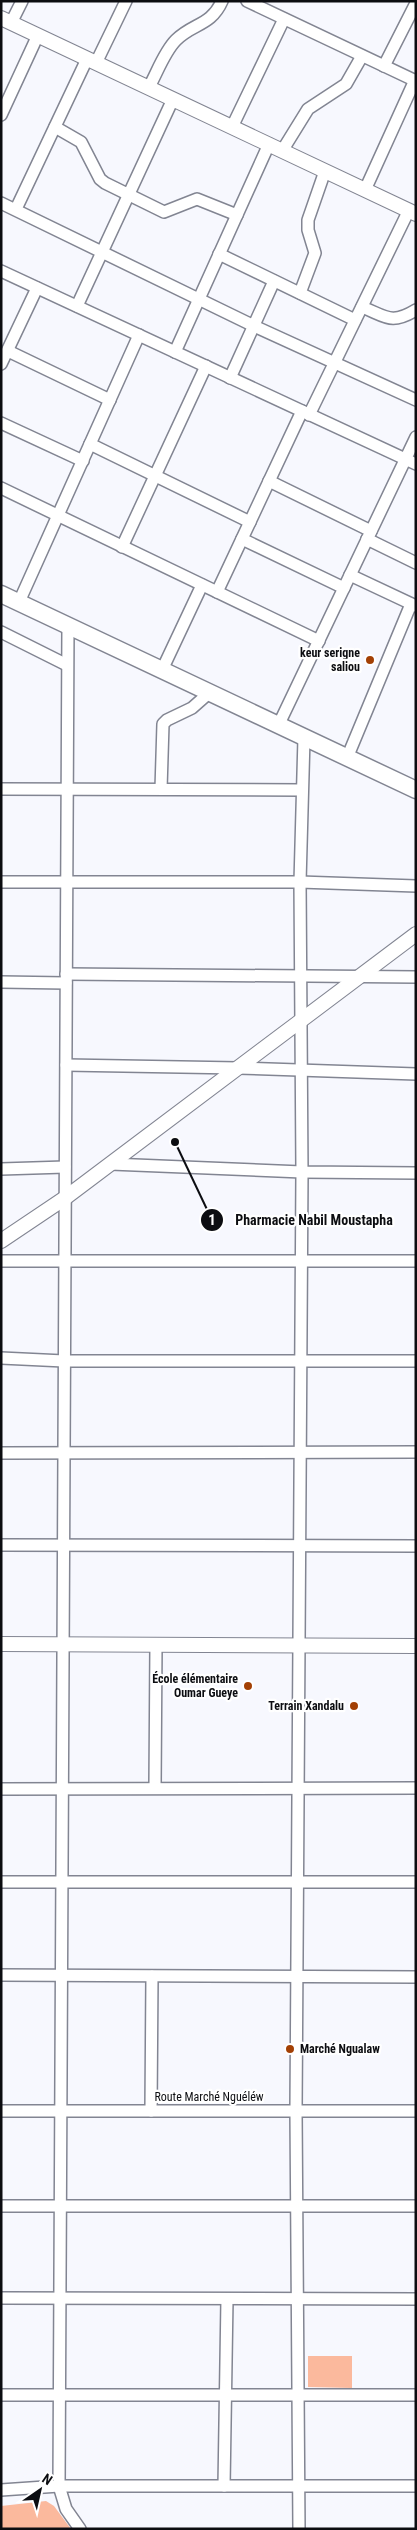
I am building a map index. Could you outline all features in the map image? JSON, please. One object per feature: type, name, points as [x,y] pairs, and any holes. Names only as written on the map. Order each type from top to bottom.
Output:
[{"type":"highway","points":[[1,594],[209,694],[416,790]]},
{"type":"main road","points":[[6,20],[412,212]]},
{"type":"main road","points":[[1,1241],[112,1164],[416,934]]},
{"type":"main road","points":[[1,1644],[416,1646]]},
{"type":"street","points":[[6,20],[22,1]]},
{"type":"street","points":[[16,209],[55,127],[126,1]]},
{"type":"street","points":[[149,88],[176,40],[209,20],[216,14],[222,1]]},
{"type":"street","points":[[246,1],[415,81],[365,190]]},
{"type":"street","points":[[270,12],[275,1]]},
{"type":"street","points":[[384,66],[413,4]]},
{"type":"street","points":[[232,127],[284,19]]},
{"type":"street","points":[[1,115],[38,35]]},
{"type":"street","points":[[282,150],[308,109],[346,84],[362,56]]},
{"type":"street","points":[[77,306],[173,99]]},
{"type":"street","points":[[55,127],[81,142],[100,179],[128,196],[164,212],[197,199],[237,215]]},
{"type":"street","points":[[175,352],[269,144]]},
{"type":"street","points":[[300,294],[315,253],[308,230],[308,220],[325,171]]},
{"type":"street","points":[[1,203],[254,326],[416,400]]},
{"type":"street","points":[[217,592],[269,480],[334,363],[412,212]]},
{"type":"street","points":[[219,254],[355,320]]},
{"type":"street","points":[[1,271],[410,462]]},
{"type":"street","points":[[230,378],[274,281]]},
{"type":"street","points":[[1,364],[37,288]]},
{"type":"street","points":[[362,307],[394,320],[400,319],[416,310]]},
{"type":"street","points":[[19,602],[139,335]]},
{"type":"street","points":[[8,351],[110,400]]},
{"type":"street","points":[[122,547],[206,366]]},
{"type":"street","points":[[1,423],[83,461]]},
{"type":"street","points":[[278,726],[369,535],[410,462],[416,437]]},
{"type":"street","points":[[90,444],[156,474],[250,522]]},
{"type":"street","points":[[269,480],[416,563]]},
{"type":"street","points":[[1,488],[319,641]]},
{"type":"street","points":[[242,539],[344,588]]},
{"type":"street","points":[[347,758],[413,605],[350,575]]},
{"type":"street","points":[[162,670],[202,585]]},
{"type":"street","points":[[68,626],[59,2486],[66,2509],[80,2529]]},
{"type":"street","points":[[1,632],[67,665]]},
{"type":"street","points":[[161,789],[164,724],[167,720],[192,708],[209,694]]},
{"type":"street","points":[[299,2529],[296,2111],[302,1172],[300,882],[304,738]]},
{"type":"street","points":[[1,789],[302,790]]},
{"type":"street","points":[[1,882],[67,884],[300,882],[416,886]]},
{"type":"street","points":[[1,982],[66,978],[301,975],[416,977]]},
{"type":"street","points":[[66,1065],[416,1074]]},
{"type":"street","points":[[112,1164],[302,1172],[416,1173]]},
{"type":"street","points":[[1,1169],[65,1167]]},
{"type":"street","points":[[1,1261],[416,1262]]},
{"type":"street","points":[[1,1358],[64,1361],[416,1361]]},
{"type":"street","points":[[1,1453],[416,1452]]},
{"type":"street","points":[[1,1546],[416,1546]]},
{"type":"street","points":[[155,1788],[156,1644]]},
{"type":"street","points":[[1,1789],[416,1788]]},
{"type":"street","points":[[1,1882],[416,1882]]},
{"type":"street","points":[[1,1975],[416,1977]]},
{"type":"street","points":[[151,2111],[152,1976]]},
{"type":"street","name":"Route Marché Nguéléw","points":[[1,2111],[416,2111]]},
{"type":"street","points":[[1,2206],[416,2206]]},
{"type":"street","points":[[1,2298],[416,2299]]},
{"type":"street","points":[[224,2486],[226,2298]]},
{"type":"street","points":[[1,2395],[416,2395]]},
{"type":"street","points":[[1,2490],[59,2486],[416,2486]]},
{"type":"shaded area","points":[[308,2356],[352,2356],[352,2388],[308,2387]]},
{"type":"shaded area","points":[[46,2501],[54,2506],[71,2529],[1,2529],[1,2506]]},
{"type":"place","name":"keur serigne saliou","points":[[370,660]]},
{"type":"place","name":"Pharmacie Nabil Moustapha","points":[[175,1142]]},
{"type":"place","name":"École élémentaire Oumar Gueye","points":[[248,1686]]},
{"type":"place","name":"Terrain Xandalu","points":[[354,1706]]},
{"type":"place","name":"Marché Ngualaw","points":[[290,2049]]}]
